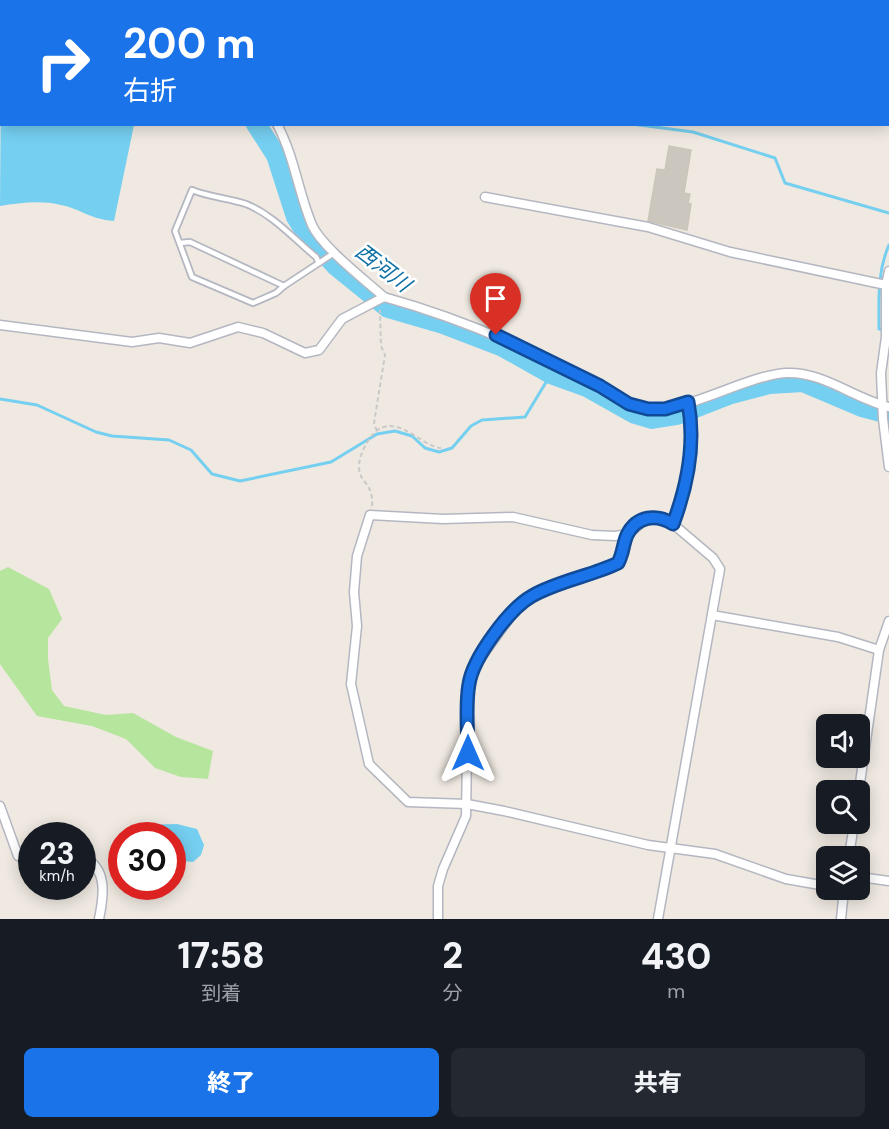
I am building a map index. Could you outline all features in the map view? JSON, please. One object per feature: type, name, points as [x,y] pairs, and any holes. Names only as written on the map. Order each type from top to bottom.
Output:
[{"type":"street","points":[[278,126],[292,153],[313,227],[333,253],[380,299],[496,335],[600,386],[629,404],[648,409],[665,409],[688,404],[734,385],[785,373],[803,374],[884,406]]},
{"type":"street","points":[[485,197],[622,221],[730,252],[881,284]]},
{"type":"street","points":[[889,271],[881,284],[886,323],[881,373],[883,419],[889,467]]},
{"type":"street","points":[[0,325],[132,342],[159,338],[190,343],[238,327],[263,333],[305,353],[319,350],[342,320],[380,299]]},
{"type":"street","points":[[673,524],[690,475],[691,416],[688,404]]},
{"type":"street","points":[[658,919],[672,848],[720,569],[713,558],[662,517],[650,516],[627,534],[592,535],[513,517],[443,519],[370,514],[356,565],[354,592],[357,626],[351,684],[369,764],[408,802],[467,804],[672,848],[733,858],[786,879],[816,884]]},
{"type":"street","points":[[438,919],[438,886],[466,816],[468,694],[475,666],[518,606],[533,595],[618,563],[624,553],[627,534]]},
{"type":"street","points":[[712,615],[838,636],[879,650]]},
{"type":"street","points":[[860,780],[879,650],[889,621]]},
{"type":"street","points":[[0,806],[18,856]]},
{"type":"street","points":[[96,867],[102,876],[99,919]]},
{"type":"street","points":[[870,878],[889,881]]},
{"type":"street","points":[[841,919],[843,900]]},
{"type":"lane","points":[[319,263],[316,257],[262,213],[244,204],[216,199],[192,190],[175,231],[192,278],[253,303],[276,293],[284,286],[319,263],[324,258],[333,253]]},
{"type":"lane","points":[[180,243],[190,242],[284,286]]},
{"type":"path","points":[[377,430],[374,423],[385,355],[381,346],[380,299]]},
{"type":"path","points":[[370,514],[373,493],[360,472],[359,465],[362,450],[377,430],[400,427],[420,436],[434,448],[441,448]]},
{"type":"green space","points":[[8,567],[49,589],[62,619],[48,638],[48,659],[52,690],[64,706],[106,715],[133,713],[176,737],[213,751],[208,779],[181,777],[155,768],[126,739],[92,726],[37,716],[0,664],[0,571]]},
{"type":"water","points":[[1,126],[134,126],[114,221],[53,203],[30,202],[0,206]]},
{"type":"water","points":[[186,826],[197,829],[204,845],[201,855],[193,862],[186,861]]},
{"type":"building","points":[[669,146],[691,150],[684,193],[690,194],[688,203],[691,204],[687,230],[648,221],[657,169],[665,170]]},
{"type":"waterway","name":"西河川","points":[[257,126],[276,155],[296,217],[308,236],[336,266],[388,308],[443,324],[503,347],[551,374],[587,387],[635,414],[652,419],[677,415],[731,394],[769,384],[803,382],[862,407],[889,414]]},
{"type":"waterway","points":[[647,126],[693,132],[775,158],[785,183],[889,213]]},
{"type":"waterway","points":[[884,330],[879,329],[880,286],[882,265],[889,245]]},
{"type":"waterway","points":[[0,399],[37,405],[96,432],[112,436],[169,440],[191,450],[212,474],[240,481],[331,462],[377,434],[395,431],[412,436],[425,448],[439,452],[452,448],[471,426],[482,420],[525,417],[551,374]]},
{"type":"route","points":[[468,753],[469,682],[475,666],[502,624],[518,606],[533,595],[618,563],[624,553],[627,534],[650,516],[662,517],[673,524],[690,475],[691,416],[688,402],[665,409],[648,409],[629,404],[600,386],[496,335]]}]
